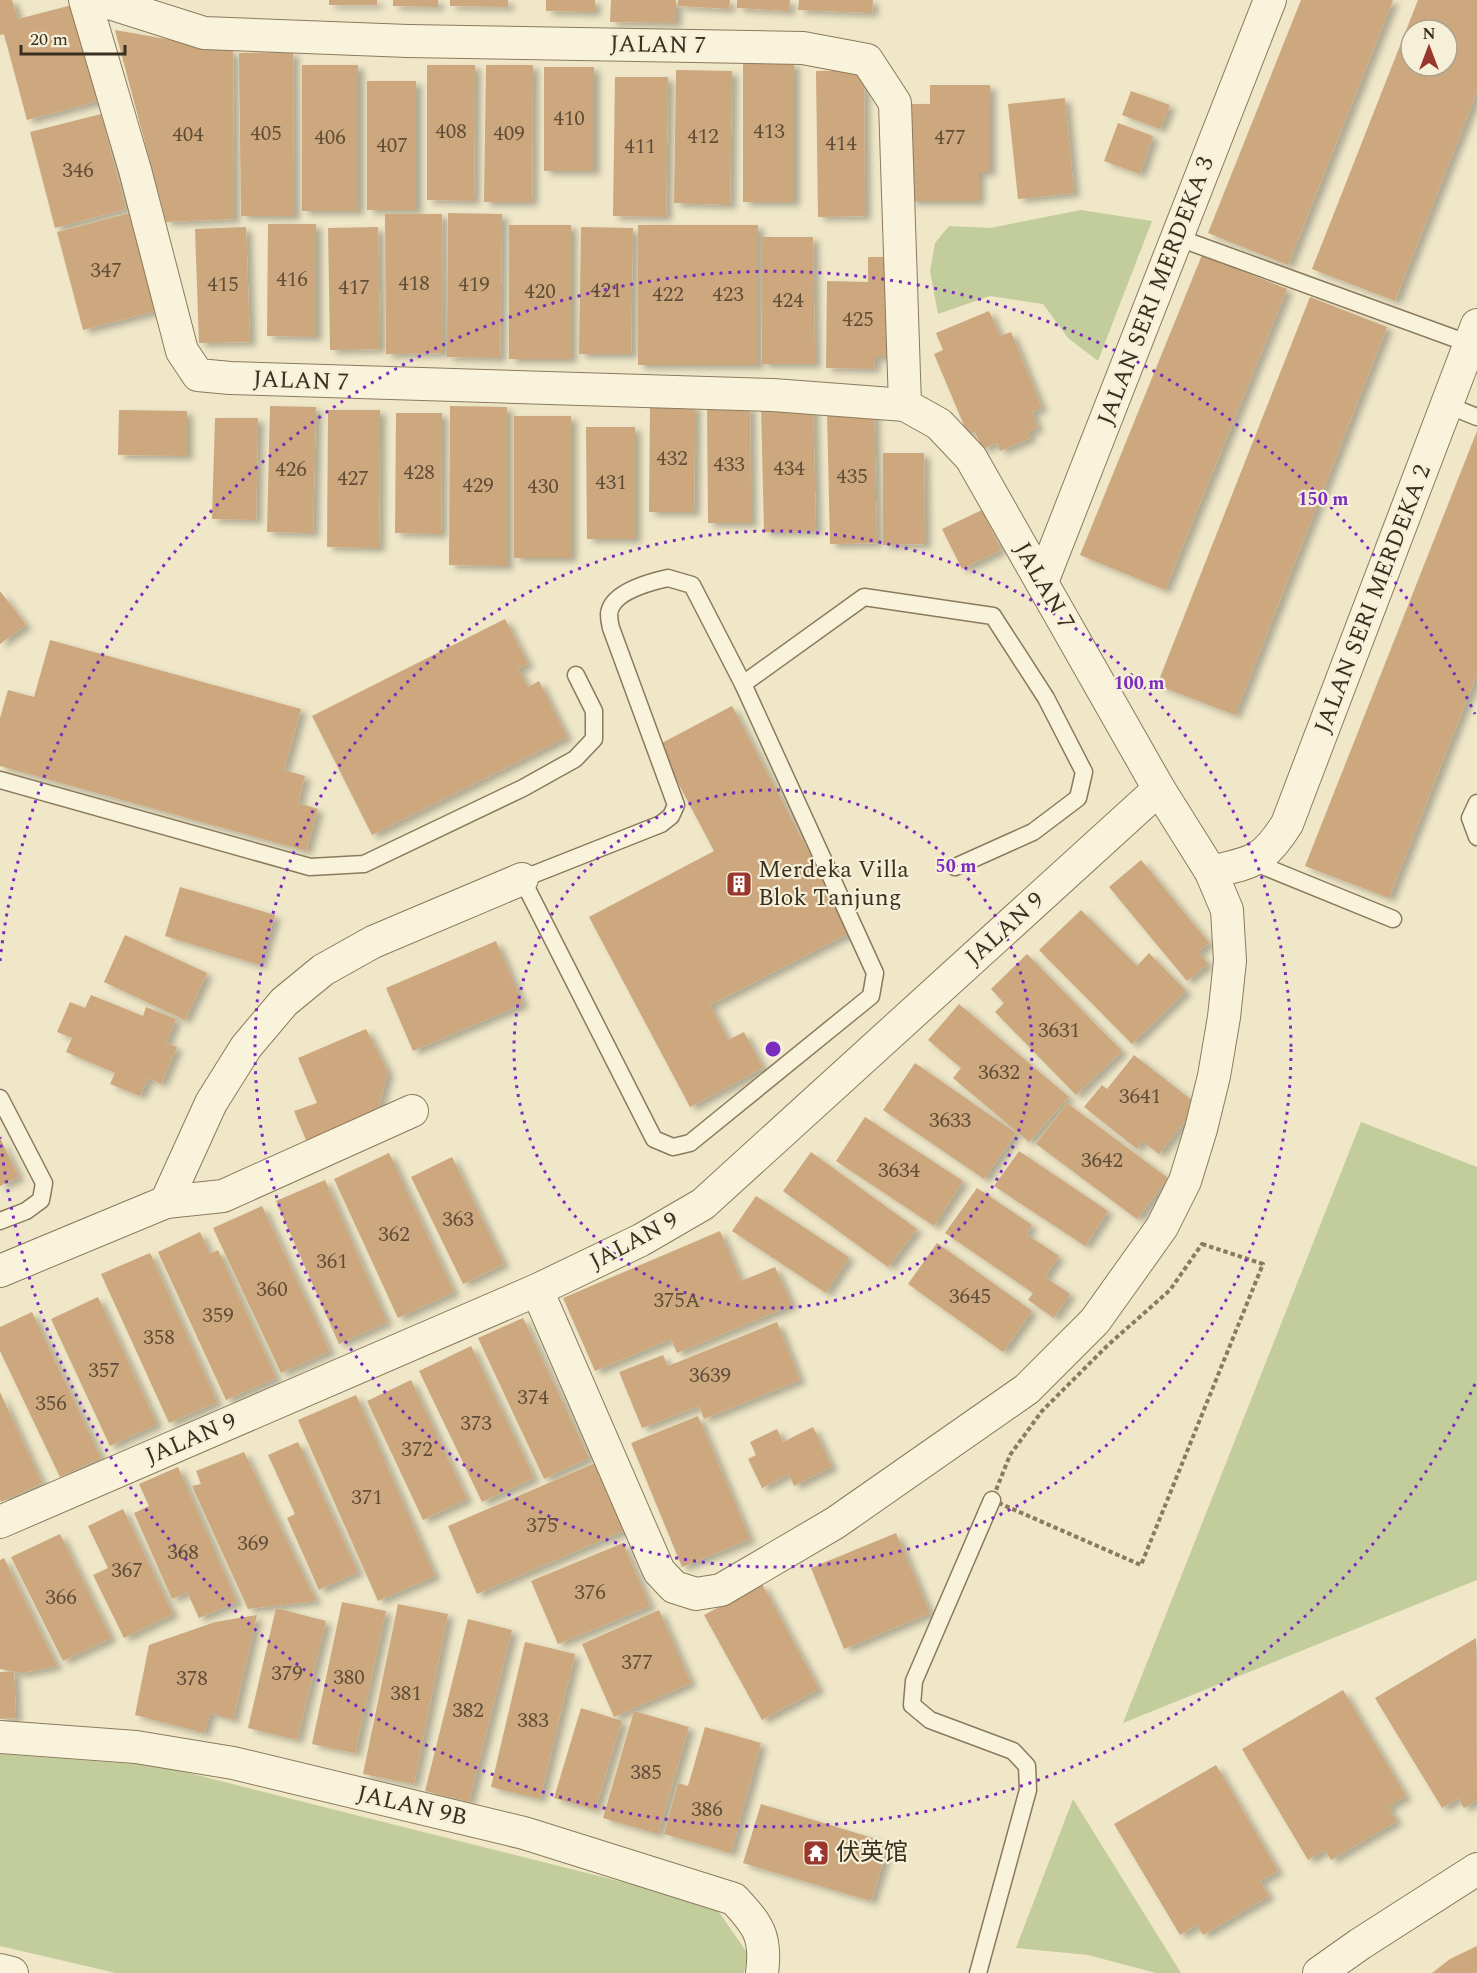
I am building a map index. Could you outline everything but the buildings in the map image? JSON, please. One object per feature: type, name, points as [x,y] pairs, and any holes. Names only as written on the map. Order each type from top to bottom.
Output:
[{"type":"street","name":"JALAN 7","points":[[86,0],[135,170],[183,351],[198,375],[230,378],[773,396],[905,405],[939,424],[971,458],[1159,789],[1211,872],[1227,910],[1230,961],[1224,1017],[1214,1077],[1185,1181],[1162,1227],[1095,1321],[1027,1389],[835,1523],[721,1590],[696,1594],[674,1587],[659,1571],[537,1290]]},
{"type":"street","name":"JALAN 7","points":[[100,0],[204,33],[408,41],[802,48],[867,60],[895,103],[905,405]]},
{"type":"street","name":"JALAN SERI MERDEKA 3","points":[[1042,582],[1270,0]]},
{"type":"street","name":"JALAN SERI MERDEKA 2","points":[[1211,872],[1252,862],[1275,843],[1287,824],[1473,335]]},
{"type":"street","name":"JALAN 9","points":[[0,1522],[537,1290],[641,1240],[703,1204],[1159,789]]},
{"type":"street","points":[[166,1202],[211,1103],[246,1047],[284,1002],[322,970],[373,942],[522,879]]},
{"type":"street","points":[[0,1271],[166,1202],[223,1196],[412,1111]]},
{"type":"street","name":"JALAN 9B","points":[[0,1737],[136,1747],[233,1763],[524,1833],[734,1899],[754,1920],[765,1951],[762,1973]]},
{"type":"street","points":[[1319,1973],[1477,1869]]},
{"type":"street","points":[[1349,1973],[1360,1944]]},
{"type":"street","points":[[0,1970],[12,1973]]},
{"type":"lane","points":[[1176,237],[1473,335]]},
{"type":"lane","points":[[1447,405],[1477,417]]},
{"type":"lane","points":[[668,578],[692,585],[743,684],[875,973],[870,996],[690,1143],[673,1147],[654,1139],[522,879],[661,824],[670,816],[676,805],[611,628],[609,612],[615,599],[648,582],[668,578]]},
{"type":"lane","points":[[743,684],[864,597],[993,616],[1046,698],[1084,772],[1078,798],[1033,832],[955,867]]},
{"type":"lane","points":[[0,780],[310,867],[364,864],[523,788],[575,759],[594,739],[594,711],[576,675]]},
{"type":"lane","points":[[1477,803],[1470,818],[1477,837]]},
{"type":"lane","points":[[1252,862],[1393,919]]},
{"type":"lane","points":[[0,1098],[44,1183],[41,1200],[26,1211],[0,1221]]},
{"type":"lane","points":[[978,1973],[1028,1790],[1027,1766],[1013,1751],[930,1720],[912,1705],[914,1681],[992,1500]]},
{"type":"path","points":[[1202,1244],[1263,1264],[1141,1565],[992,1500],[1010,1455],[1042,1411],[1107,1346],[1170,1290],[1202,1244]]},
{"type":"green space","points":[[1081,210],[1152,221],[1098,361],[1068,338],[1043,304],[990,296],[938,314],[930,271],[935,243],[949,226],[990,228]]},
{"type":"green space","points":[[1361,1122],[1477,1167],[1477,1580],[1123,1723]]},
{"type":"green space","points":[[0,1754],[161,1766],[714,1905],[748,1954],[744,1973],[116,1973],[0,1946]]},
{"type":"green space","points":[[1073,1799],[1181,1973],[1156,1973],[1088,1955],[1016,1948]]},
{"type":"place","name":"Merdeka Villa Blok Tanjung","points":[[739,884]]},
{"type":"place","name":"伏英馆","points":[[816,1853]]}]
